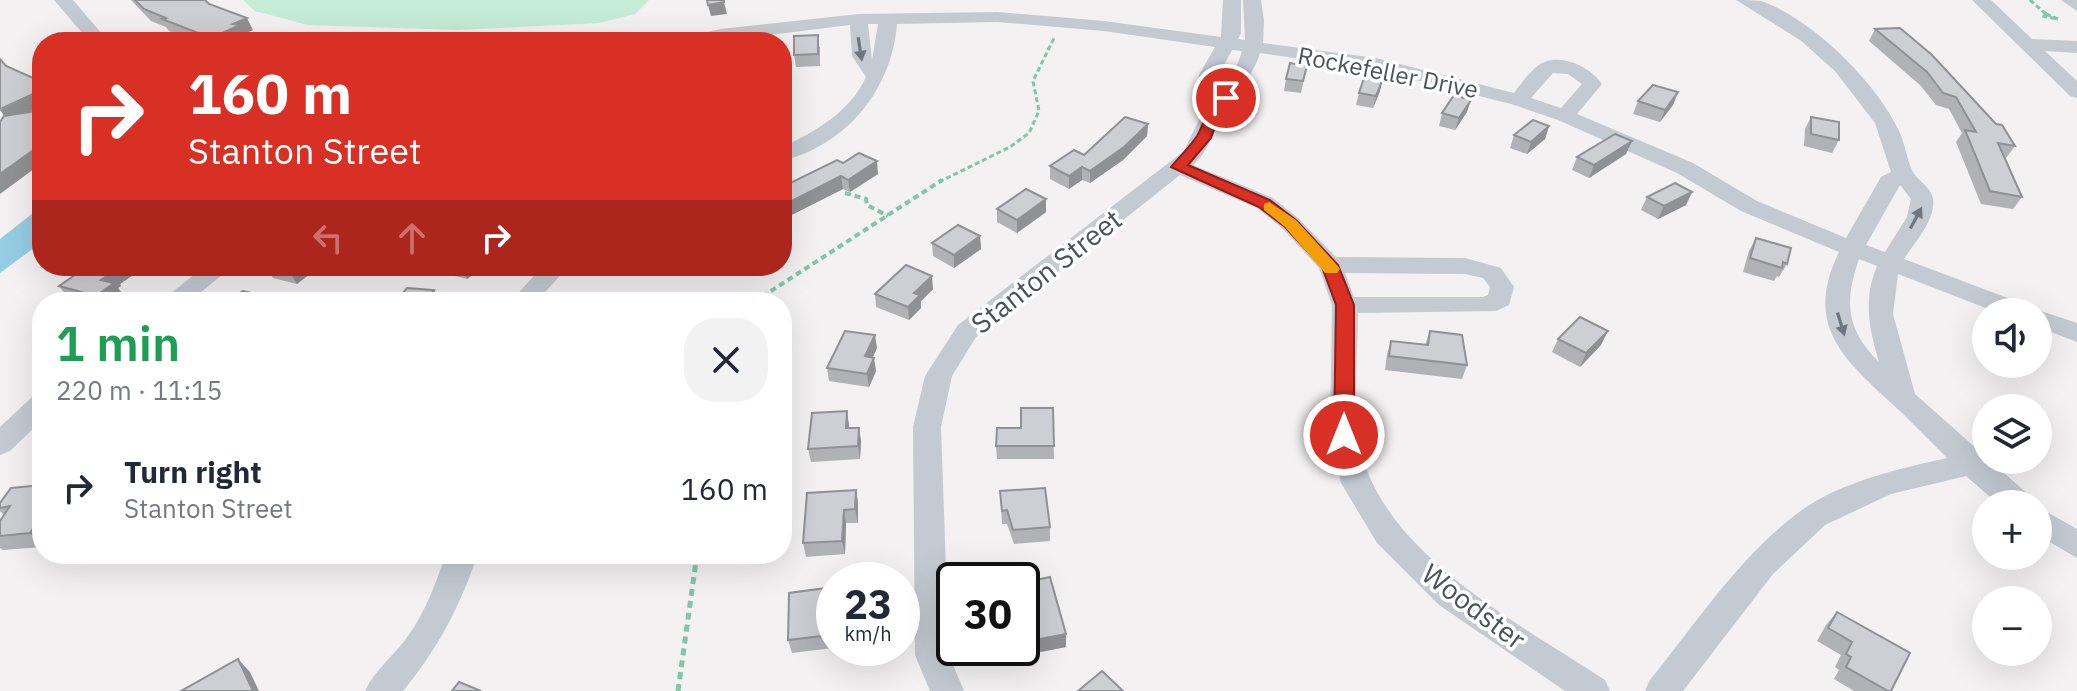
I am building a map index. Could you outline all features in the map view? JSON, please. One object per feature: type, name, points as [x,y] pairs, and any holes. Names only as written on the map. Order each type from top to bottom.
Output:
[{"type":"street","points":[[63,0],[91,32]]},
{"type":"street","points":[[1212,114],[1209,75],[1232,33],[1232,0]]},
{"type":"street","name":"Stanton Street","points":[[947,691],[932,655],[927,427],[942,363],[967,331],[1179,167],[1204,138],[1212,114],[1239,81],[1252,47],[1257,16],[1252,0]]},
{"type":"street","points":[[1745,0],[1796,26],[1834,58],[1885,122],[1896,144],[1903,174],[1922,193],[1922,209],[1889,265],[1878,304],[1903,398]]},
{"type":"street","points":[[1981,0],[2077,92]]},
{"type":"street","points":[[2070,0],[2077,6]]},
{"type":"street","points":[[792,150],[831,132],[844,121],[870,88],[874,75],[885,60],[888,18]]},
{"type":"street","points":[[859,19],[858,51],[863,64],[874,75]]},
{"type":"street","name":"Rockefeller Drive","points":[[747,32],[859,19],[1055,20],[1376,64],[1518,100],[1565,116],[1685,168],[1749,206],[1889,265],[1981,298]]},
{"type":"street","points":[[2026,44],[2077,47]]},
{"type":"street","name":"Rockefeller Drive","points":[[1518,100],[1547,68],[1575,70],[1588,76],[1592,84],[1565,116]]},
{"type":"street","name":"Woodster","points":[[1179,167],[1265,203],[1290,223],[1330,265],[1345,305],[1344,435],[1356,483],[1388,534],[1450,595],[1593,691]]},
{"type":"street","points":[[1903,174],[1889,182],[1840,277],[1836,307],[1845,336],[1867,369],[1903,398],[1968,464],[2001,490]]},
{"type":"street","points":[[1330,265],[1465,266],[1492,273],[1502,287],[1500,299],[1487,305],[1345,305]]},
{"type":"street","points":[[186,292],[207,276]]},
{"type":"street","points":[[532,292],[547,276]]},
{"type":"street","points":[[2052,323],[2075,332]]},
{"type":"street","points":[[0,444],[32,414]]},
{"type":"street","points":[[1662,691],[1762,565],[1814,517],[1884,484],[1968,464]]},
{"type":"street","points":[[2052,528],[2077,545]]},
{"type":"street","points":[[382,691],[420,646],[445,601],[458,564]]},
{"type":"path","points":[[2030,0],[2046,14]]},
{"type":"path","points":[[770,292],[951,174],[1010,147],[1029,133],[1039,111],[1033,81],[1058,31]]},
{"type":"path","points":[[845,193],[866,199],[867,205],[888,216]]},
{"type":"path","points":[[678,691],[698,564]]},
{"type":"green space","points":[[243,0],[649,0],[635,14],[599,23],[458,30],[308,25],[255,11]]},
{"type":"water","points":[[32,214],[32,249],[0,273],[0,239]]},
{"type":"building","points":[[135,0],[205,0],[247,18],[224,32],[196,32],[144,9]]},
{"type":"building","points":[[707,0],[724,0],[724,2],[708,5]]},
{"type":"building","points":[[1900,28],[1932,55],[1996,124],[2002,125],[2015,146],[1998,143],[2022,197],[1990,191],[1965,130],[1976,132],[1956,97],[1943,93],[1927,72],[1875,29]]},
{"type":"building","points":[[818,35],[818,54],[794,55],[794,36]]},
{"type":"building","points":[[0,59],[6,66],[32,78],[32,95],[0,109]]},
{"type":"building","points":[[1290,63],[1307,66],[1303,81],[1286,79]]},
{"type":"building","points":[[1365,75],[1383,78],[1376,96],[1359,93]]},
{"type":"building","points":[[1653,85],[1678,92],[1665,110],[1638,101]]},
{"type":"building","points":[[1454,95],[1471,100],[1459,118],[1442,113]]},
{"type":"building","points":[[32,112],[32,151],[0,174],[0,122],[4,116]]},
{"type":"building","points":[[1125,117],[1148,124],[1124,147],[1090,171],[1082,167],[1069,176],[1050,166],[1074,150],[1084,155]]},
{"type":"building","points":[[1811,117],[1839,122],[1839,140],[1811,134]]},
{"type":"building","points":[[1533,120],[1549,126],[1531,142],[1514,135]]},
{"type":"building","points":[[1615,134],[1632,141],[1594,165],[1577,157]]},
{"type":"building","points":[[859,153],[877,161],[848,180],[841,176],[792,201],[792,182],[837,160],[843,163]]},
{"type":"building","points":[[1675,183],[1692,192],[1664,206],[1647,197]]},
{"type":"building","points":[[1026,189],[1046,199],[1017,220],[997,209]]},
{"type":"building","points":[[958,225],[980,236],[954,255],[932,243]]},
{"type":"building","points":[[1756,238],[1791,248],[1787,264],[1783,262],[1782,268],[1750,258]]},
{"type":"building","points":[[906,265],[932,276],[914,293],[920,295],[908,307],[875,294]]},
{"type":"building","points":[[74,276],[106,276],[101,280],[114,283],[102,292],[81,292],[59,286]]},
{"type":"building","points":[[407,288],[434,290],[432,292],[404,292]]},
{"type":"building","points":[[1580,317],[1608,331],[1586,353],[1558,339]]},
{"type":"building","points":[[845,331],[875,335],[865,356],[874,358],[867,374],[827,368]]},
{"type":"building","points":[[1430,331],[1462,335],[1467,365],[1389,356],[1391,341],[1428,345]]},
{"type":"building","points":[[1021,408],[1053,408],[1054,446],[996,446],[997,428],[1021,428]]},
{"type":"building","points":[[847,411],[846,428],[859,428],[858,446],[808,449],[812,413]]},
{"type":"building","points":[[32,486],[32,530],[30,533],[0,536],[0,521],[10,506],[0,508],[0,503],[11,488]]},
{"type":"building","points":[[1045,488],[1050,527],[1013,530],[1007,510],[1002,511],[1000,491]]},
{"type":"building","points":[[856,490],[855,509],[844,510],[842,541],[803,543],[807,493]]},
{"type":"building","points":[[1050,577],[1066,634],[1040,639],[1040,579]]},
{"type":"building","points":[[816,589],[816,637],[788,640],[789,593]]},
{"type":"building","points":[[1837,612],[1910,653],[1891,691],[1846,667],[1851,657],[1846,654],[1852,642],[1828,628]]},
{"type":"building","points":[[238,659],[253,691],[181,691]]},
{"type":"building","points":[[1102,671],[1123,691],[1078,691]]},
{"type":"building","points":[[459,682],[481,691],[452,691]]},
{"type":"slow traffic","points":[[1269,207],[1290,223],[1331,269]]},
{"type":"route","points":[[1226,98],[1212,114],[1204,138],[1179,167],[1265,203],[1290,223],[1330,265],[1345,305],[1344,435]]}]
